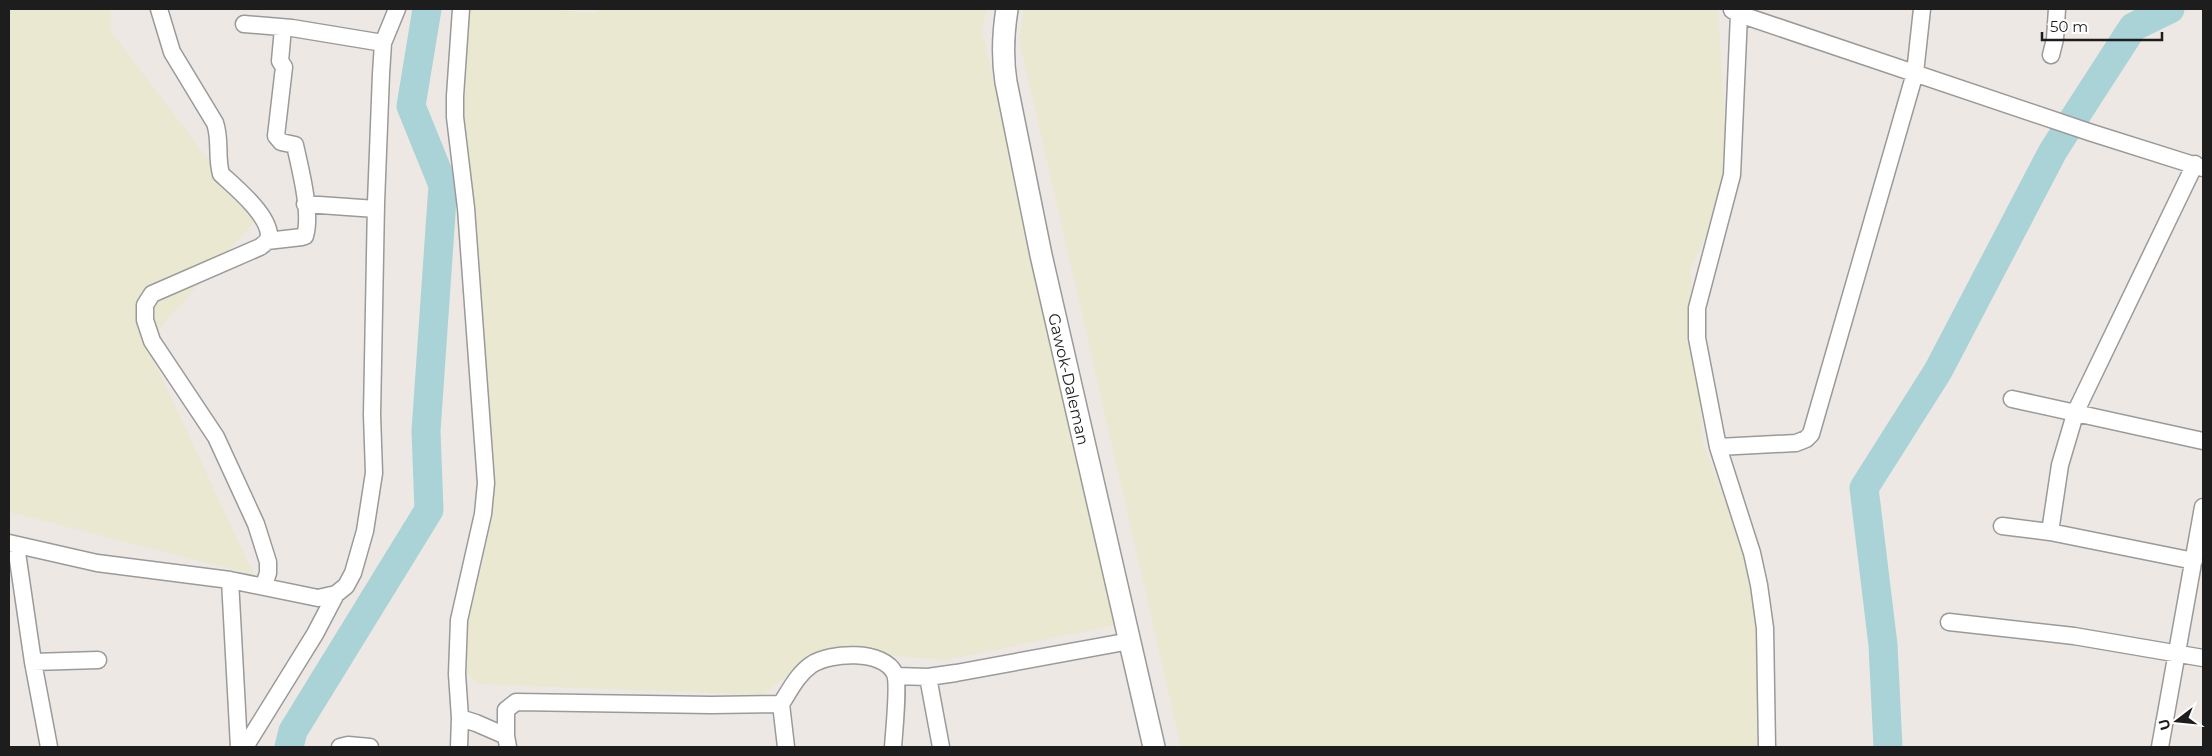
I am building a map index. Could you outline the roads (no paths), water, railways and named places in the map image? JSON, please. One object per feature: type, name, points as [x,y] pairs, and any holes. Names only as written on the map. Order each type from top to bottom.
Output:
[{"type":"street","points":[[159,9],[172,52],[216,123],[219,133],[219,166],[221,174],[260,214],[268,235],[267,240],[260,247],[152,294],[145,305],[145,320],[152,342],[216,438],[256,524],[268,562],[268,573],[264,585]]},
{"type":"street","points":[[245,747],[315,634],[336,594],[346,586],[354,573],[365,531],[374,473],[372,415],[376,209],[383,43],[397,9]]},
{"type":"street","points":[[459,747],[468,720],[457,674],[459,620],[482,522],[486,484],[466,208],[455,117],[461,9]]},
{"type":"street","name":"Gawok-Daleman","points":[[1006,9],[1003,36],[1003,63],[1006,82],[1041,256],[1154,747]]},
{"type":"street","points":[[1718,446],[1796,443],[1806,439],[1811,434],[1916,73],[1922,9]]},
{"type":"street","points":[[2051,55],[2055,39],[2057,9]]},
{"type":"street","points":[[1767,747],[1765,628],[1759,585],[1752,553],[1718,446],[1696,320],[1697,308],[1732,175],[1734,11],[2048,119],[2199,166],[2076,411],[2060,465],[2050,532]]},
{"type":"street","points":[[244,24],[383,43]]},
{"type":"street","points":[[267,240],[305,236],[305,204],[295,145],[281,142],[276,136],[284,67],[280,61],[283,28]]},
{"type":"street","points":[[305,204],[376,209]]},
{"type":"street","points":[[2012,399],[2076,411],[2203,441]]},
{"type":"street","points":[[2160,747],[2203,507]]},
{"type":"street","points":[[2002,526],[2050,532],[2194,561]]},
{"type":"street","points":[[49,747],[12,545],[97,563],[264,585],[318,598],[336,594]]},
{"type":"street","points":[[230,580],[239,747]]},
{"type":"street","points":[[1949,622],[2074,636],[2203,658]]},
{"type":"street","points":[[896,676],[928,677],[1130,642]]},
{"type":"street","points":[[786,747],[781,704],[799,675],[812,664],[824,658],[865,656],[890,666],[896,676],[893,747]]},
{"type":"street","points":[[33,662],[98,660]]},
{"type":"street","points":[[928,677],[941,747]]},
{"type":"street","points":[[507,742],[506,710],[516,702],[694,705],[781,704]]},
{"type":"street","points":[[468,720],[507,742]]},
{"type":"street","points":[[340,747],[348,745],[370,747]]},
{"type":"waterway","points":[[289,747],[293,731],[429,510],[426,431],[443,185],[411,106],[427,9]]},
{"type":"waterway","points":[[1888,747],[1883,645],[1864,488],[1938,371],[2053,151],[2133,27],[2170,9]]}]
